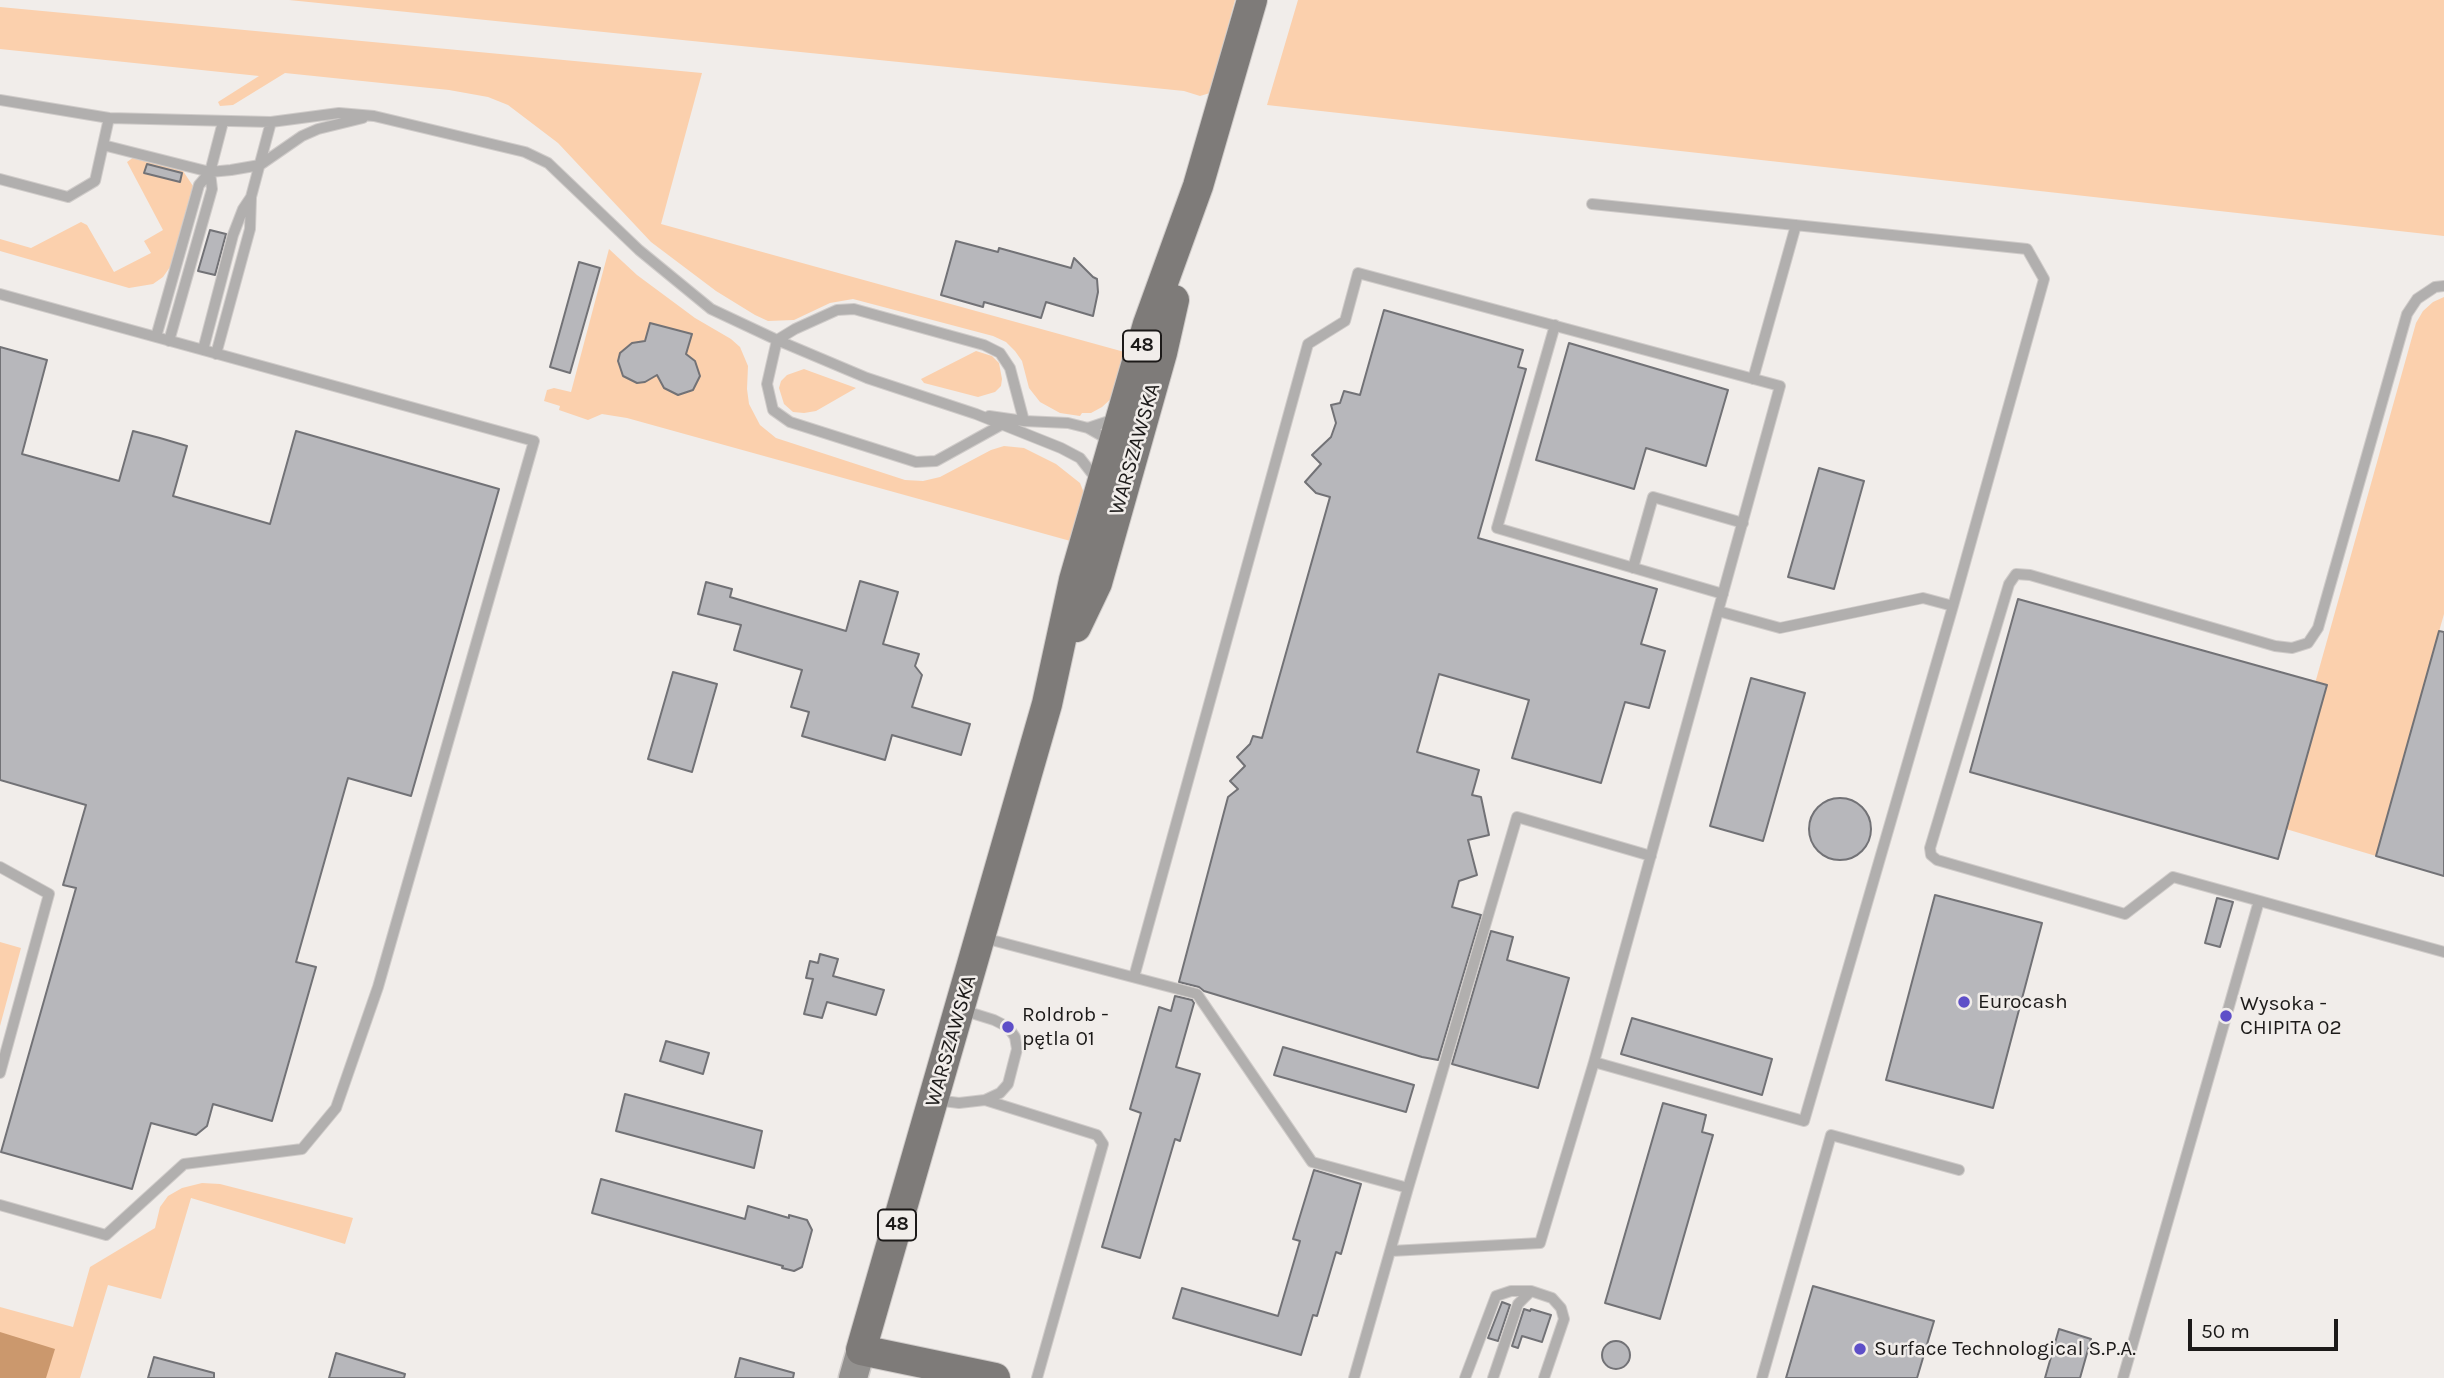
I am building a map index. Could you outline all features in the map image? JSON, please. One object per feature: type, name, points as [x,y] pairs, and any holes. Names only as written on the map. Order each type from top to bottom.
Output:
[{"type":"main road","name":"WARSZAWSKA","points":[[857,1364],[1047,704],[1074,580],[1108,505],[1135,411],[1148,324],[1198,187],[1252,0]]},
{"type":"main road","name":"WARSZAWSKA","points":[[1108,505],[1112,451],[1135,411]]},
{"type":"main road","name":"48","points":[[857,1364],[995,1378]]},
{"type":"lane","points":[[0,100],[109,118],[271,122],[339,113],[374,116],[525,152],[548,163],[639,250],[710,309],[867,378],[976,414],[1080,458],[1097,458],[1112,451],[1102,436],[1088,428],[1068,423],[1024,421],[976,414]]},
{"type":"lane","points":[[103,145],[210,172],[260,165],[302,136],[318,129],[374,116]]},
{"type":"lane","points":[[0,179],[68,197],[95,181],[109,118]]},
{"type":"lane","points":[[169,341],[212,189],[210,172],[223,122]]},
{"type":"lane","points":[[203,350],[236,225],[251,197],[271,122]]},
{"type":"lane","points":[[156,337],[199,186],[210,172]]},
{"type":"lane","points":[[216,354],[250,229],[251,197]]},
{"type":"lane","points":[[1592,204],[2027,249],[2044,279],[1953,606],[1804,1121],[1594,1062]]},
{"type":"lane","points":[[1753,379],[1796,225]]},
{"type":"lane","points":[[1134,977],[1308,344],[1345,321],[1358,273],[1780,386],[1594,1062],[1540,1243],[1391,1251]]},
{"type":"lane","points":[[2444,286],[2435,287],[2417,299],[2407,314],[2318,628],[2308,643],[2292,648],[2275,646],[2030,575],[2016,574],[2009,584],[1930,848],[1931,855],[1937,860],[2125,914],[2173,877],[2444,952]]},
{"type":"lane","points":[[0,294],[534,441],[378,987],[336,1108],[302,1149],[184,1164],[106,1235],[0,1205]]},
{"type":"lane","points":[[1001,425],[936,461],[916,462],[790,422],[773,410],[767,384],[777,340],[837,310],[854,309],[984,345],[1000,353],[1010,368],[1024,421]]},
{"type":"lane","points":[[1555,326],[1497,528],[1723,594]]},
{"type":"lane","points":[[1088,428],[1135,411]]},
{"type":"lane","points":[[1080,458],[1094,476],[1108,505]]},
{"type":"lane","points":[[1633,568],[1653,497],[1743,523]]},
{"type":"lane","points":[[1718,611],[1780,628],[1923,598],[1953,606]]},
{"type":"lane","points":[[1354,1378],[1517,817],[1651,856]]},
{"type":"lane","points":[[0,867],[49,894],[0,1073]]},
{"type":"lane","points":[[2123,1378],[2259,901]]},
{"type":"lane","points":[[981,937],[1197,994],[1312,1162],[1408,1188]]},
{"type":"lane","points":[[934,1100],[985,1100],[1000,1093],[1008,1084],[1017,1049],[1015,1037],[1008,1027],[961,1009]]},
{"type":"lane","points":[[985,1100],[1097,1135],[1103,1144],[1037,1378]]},
{"type":"lane","points":[[1762,1378],[1831,1135],[1959,1170]]},
{"type":"lane","points":[[1465,1378],[1496,1296],[1511,1291],[1531,1291],[1552,1298],[1561,1308],[1564,1318],[1544,1378]]},
{"type":"lane","points":[[1493,1378],[1518,1304],[1531,1291]]},
{"type":"shaded area","points":[[289,0],[1235,0],[1210,93],[1200,96],[1184,91]]},
{"type":"shaded area","points":[[1298,0],[2444,0],[2444,236],[1267,105]]},
{"type":"shaded area","points":[[0,7],[702,73],[661,224],[1128,353],[1113,397],[1102,407],[1080,416],[1060,413],[1040,402],[1029,388],[1022,361],[1015,351],[1006,342],[993,336],[853,299],[830,303],[794,320],[768,321],[755,315],[716,291],[651,242],[558,143],[508,105],[488,97],[449,90],[285,73],[233,105],[220,106],[218,102],[259,76],[0,49]]},
{"type":"shaded area","points":[[134,157],[183,171],[193,186],[170,267],[163,277],[153,284],[129,288],[0,251],[0,239],[31,248],[81,222],[87,225],[114,272],[151,253],[144,241],[163,230],[127,162]]},
{"type":"shaded area","points":[[609,249],[637,275],[740,347],[748,366],[749,404],[760,425],[776,438],[905,480],[923,481],[940,477],[991,450],[1004,446],[1024,448],[1056,464],[1080,483],[1084,493],[1074,542],[627,418],[602,414],[588,420],[559,410],[560,406],[544,401],[547,390],[554,388],[571,392]]},
{"type":"shaded area","points":[[2444,297],[2444,614],[2376,856],[2286,829],[2277,819],[2416,323],[2423,311]]},
{"type":"shaded area","points":[[976,351],[992,356],[999,363],[1002,379],[1001,386],[995,392],[978,397],[924,383],[921,379]]},
{"type":"shaded area","points":[[804,369],[856,388],[816,411],[793,412],[784,404],[779,388],[787,375]]},
{"type":"shaded area","points":[[0,942],[21,948],[0,1026]]},
{"type":"shaded area","points":[[202,1183],[220,1184],[353,1218],[345,1244],[191,1198],[161,1299],[108,1285],[80,1378],[0,1378],[0,1307],[73,1327],[90,1267],[155,1228],[160,1207],[168,1196],[182,1188]]},
{"type":"shaded area","points":[[0,1332],[55,1349],[46,1378],[0,1378]]},
{"type":"building","points":[[147,164],[182,173],[180,182],[144,173]]},
{"type":"building","points":[[210,230],[226,234],[215,275],[198,271]]},
{"type":"building","points":[[956,241],[998,252],[999,248],[1071,268],[1074,258],[1097,279],[1098,292],[1093,316],[1046,302],[1041,318],[984,302],[983,307],[941,295]]},
{"type":"building","points":[[579,262],[600,268],[570,373],[550,367]]},
{"type":"building","points":[[1384,310],[1523,350],[1518,367],[1526,369],[1478,538],[1657,589],[1641,644],[1665,651],[1649,708],[1625,702],[1601,783],[1512,758],[1529,700],[1439,674],[1417,752],[1479,770],[1472,795],[1481,797],[1489,835],[1468,840],[1477,875],[1459,881],[1452,907],[1481,915],[1438,1060],[1179,982],[1228,797],[1238,789],[1230,781],[1245,766],[1237,757],[1250,744],[1253,736],[1262,738],[1330,497],[1316,493],[1305,482],[1321,464],[1312,455],[1331,437],[1336,423],[1331,405],[1340,403],[1344,391],[1360,395]]},
{"type":"building","points":[[650,323],[692,334],[686,354],[695,361],[700,376],[693,390],[678,395],[664,388],[657,375],[637,383],[623,376],[618,361],[620,353],[632,343],[645,341]]},
{"type":"building","points":[[1569,343],[1728,390],[1706,466],[1646,448],[1634,489],[1536,460]]},
{"type":"building","points":[[0,347],[47,360],[22,454],[119,481],[133,431],[160,438],[187,446],[173,496],[270,524],[296,431],[499,489],[411,796],[348,778],[296,962],[316,967],[272,1121],[213,1104],[207,1126],[196,1135],[151,1123],[132,1189],[1,1152],[76,888],[63,885],[86,805],[0,780]]},
{"type":"building","points":[[1819,468],[1864,481],[1834,589],[1788,577]]},
{"type":"building","points":[[860,581],[898,592],[883,644],[919,654],[915,666],[922,675],[912,707],[970,724],[961,755],[892,735],[885,760],[802,736],[809,712],[791,707],[802,670],[734,650],[741,625],[698,614],[706,582],[732,589],[730,597],[846,631]]},
{"type":"building","points":[[2018,599],[2327,685],[2278,859],[1970,772]]},
{"type":"building","points":[[2439,631],[2444,632],[2444,876],[2376,856]]},
{"type":"building","points":[[673,672],[717,684],[692,772],[648,759]]},
{"type":"building","points":[[1751,678],[1805,693],[1763,841],[1710,826]]},
{"type":"building","points":[[1840,798],[1862,807],[1871,829],[1862,851],[1840,860],[1818,851],[1809,829],[1818,807]]},
{"type":"building","name":"Eurocash","points":[[1935,895],[2042,923],[1993,1108],[1886,1080]]},
{"type":"building","points":[[2217,898],[2233,902],[2220,947],[2205,943]]},
{"type":"building","points":[[1491,931],[1513,937],[1507,960],[1569,978],[1538,1088],[1452,1064]]},
{"type":"building","points":[[820,954],[838,959],[833,976],[884,990],[876,1015],[827,1002],[822,1018],[804,1014],[813,979],[806,978],[810,961],[818,963]]},
{"type":"building","points":[[1175,996],[1192,1000],[1194,1003],[1176,1067],[1200,1074],[1180,1141],[1175,1139],[1140,1258],[1102,1247],[1141,1113],[1130,1109],[1159,1007],[1171,1011]]},
{"type":"building","points":[[1632,1018],[1772,1059],[1762,1095],[1621,1054]]},
{"type":"building","points":[[666,1041],[709,1053],[703,1074],[660,1061]]},
{"type":"building","points":[[1283,1047],[1414,1085],[1406,1112],[1274,1075]]},
{"type":"building","points":[[625,1094],[762,1131],[754,1168],[616,1131]]},
{"type":"building","points":[[1663,1103],[1706,1115],[1702,1132],[1713,1135],[1660,1319],[1605,1303]]},
{"type":"building","points":[[1314,1170],[1361,1184],[1341,1254],[1336,1252],[1317,1316],[1313,1315],[1301,1355],[1173,1318],[1182,1288],[1278,1316],[1300,1241],[1293,1239]]},
{"type":"building","points":[[601,1179],[745,1219],[748,1206],[789,1218],[789,1215],[807,1220],[812,1230],[802,1267],[794,1271],[782,1268],[783,1266],[592,1213]]},
{"type":"building","name":"Surface Technological S.P.A.","points":[[1813,1286],[1934,1321],[1917,1378],[1786,1378]]},
{"type":"building","points":[[1502,1302],[1510,1305],[1498,1341],[1488,1338]]},
{"type":"building","points":[[1524,1309],[1551,1315],[1542,1342],[1522,1336],[1518,1348],[1512,1346]]},
{"type":"building","points":[[2059,1329],[2091,1339],[2080,1378],[2045,1378]]},
{"type":"building","points":[[1616,1341],[1626,1345],[1630,1355],[1626,1365],[1616,1369],[1606,1365],[1602,1355],[1606,1345]]},
{"type":"building","points":[[336,1353],[405,1374],[404,1378],[329,1378]]},
{"type":"building","points":[[154,1357],[214,1373],[214,1378],[148,1378]]},
{"type":"building","points":[[740,1358],[794,1373],[793,1378],[735,1378]]},
{"type":"place","name":"Eurocash","points":[[1964,1002]]},
{"type":"place","name":"Wysoka - CHIPITA 02","points":[[2226,1016]]},
{"type":"place","name":"Roldrob - pętla 01","points":[[1008,1027]]},
{"type":"place","name":"Surface Technological S.P.A.","points":[[1860,1349]]}]
